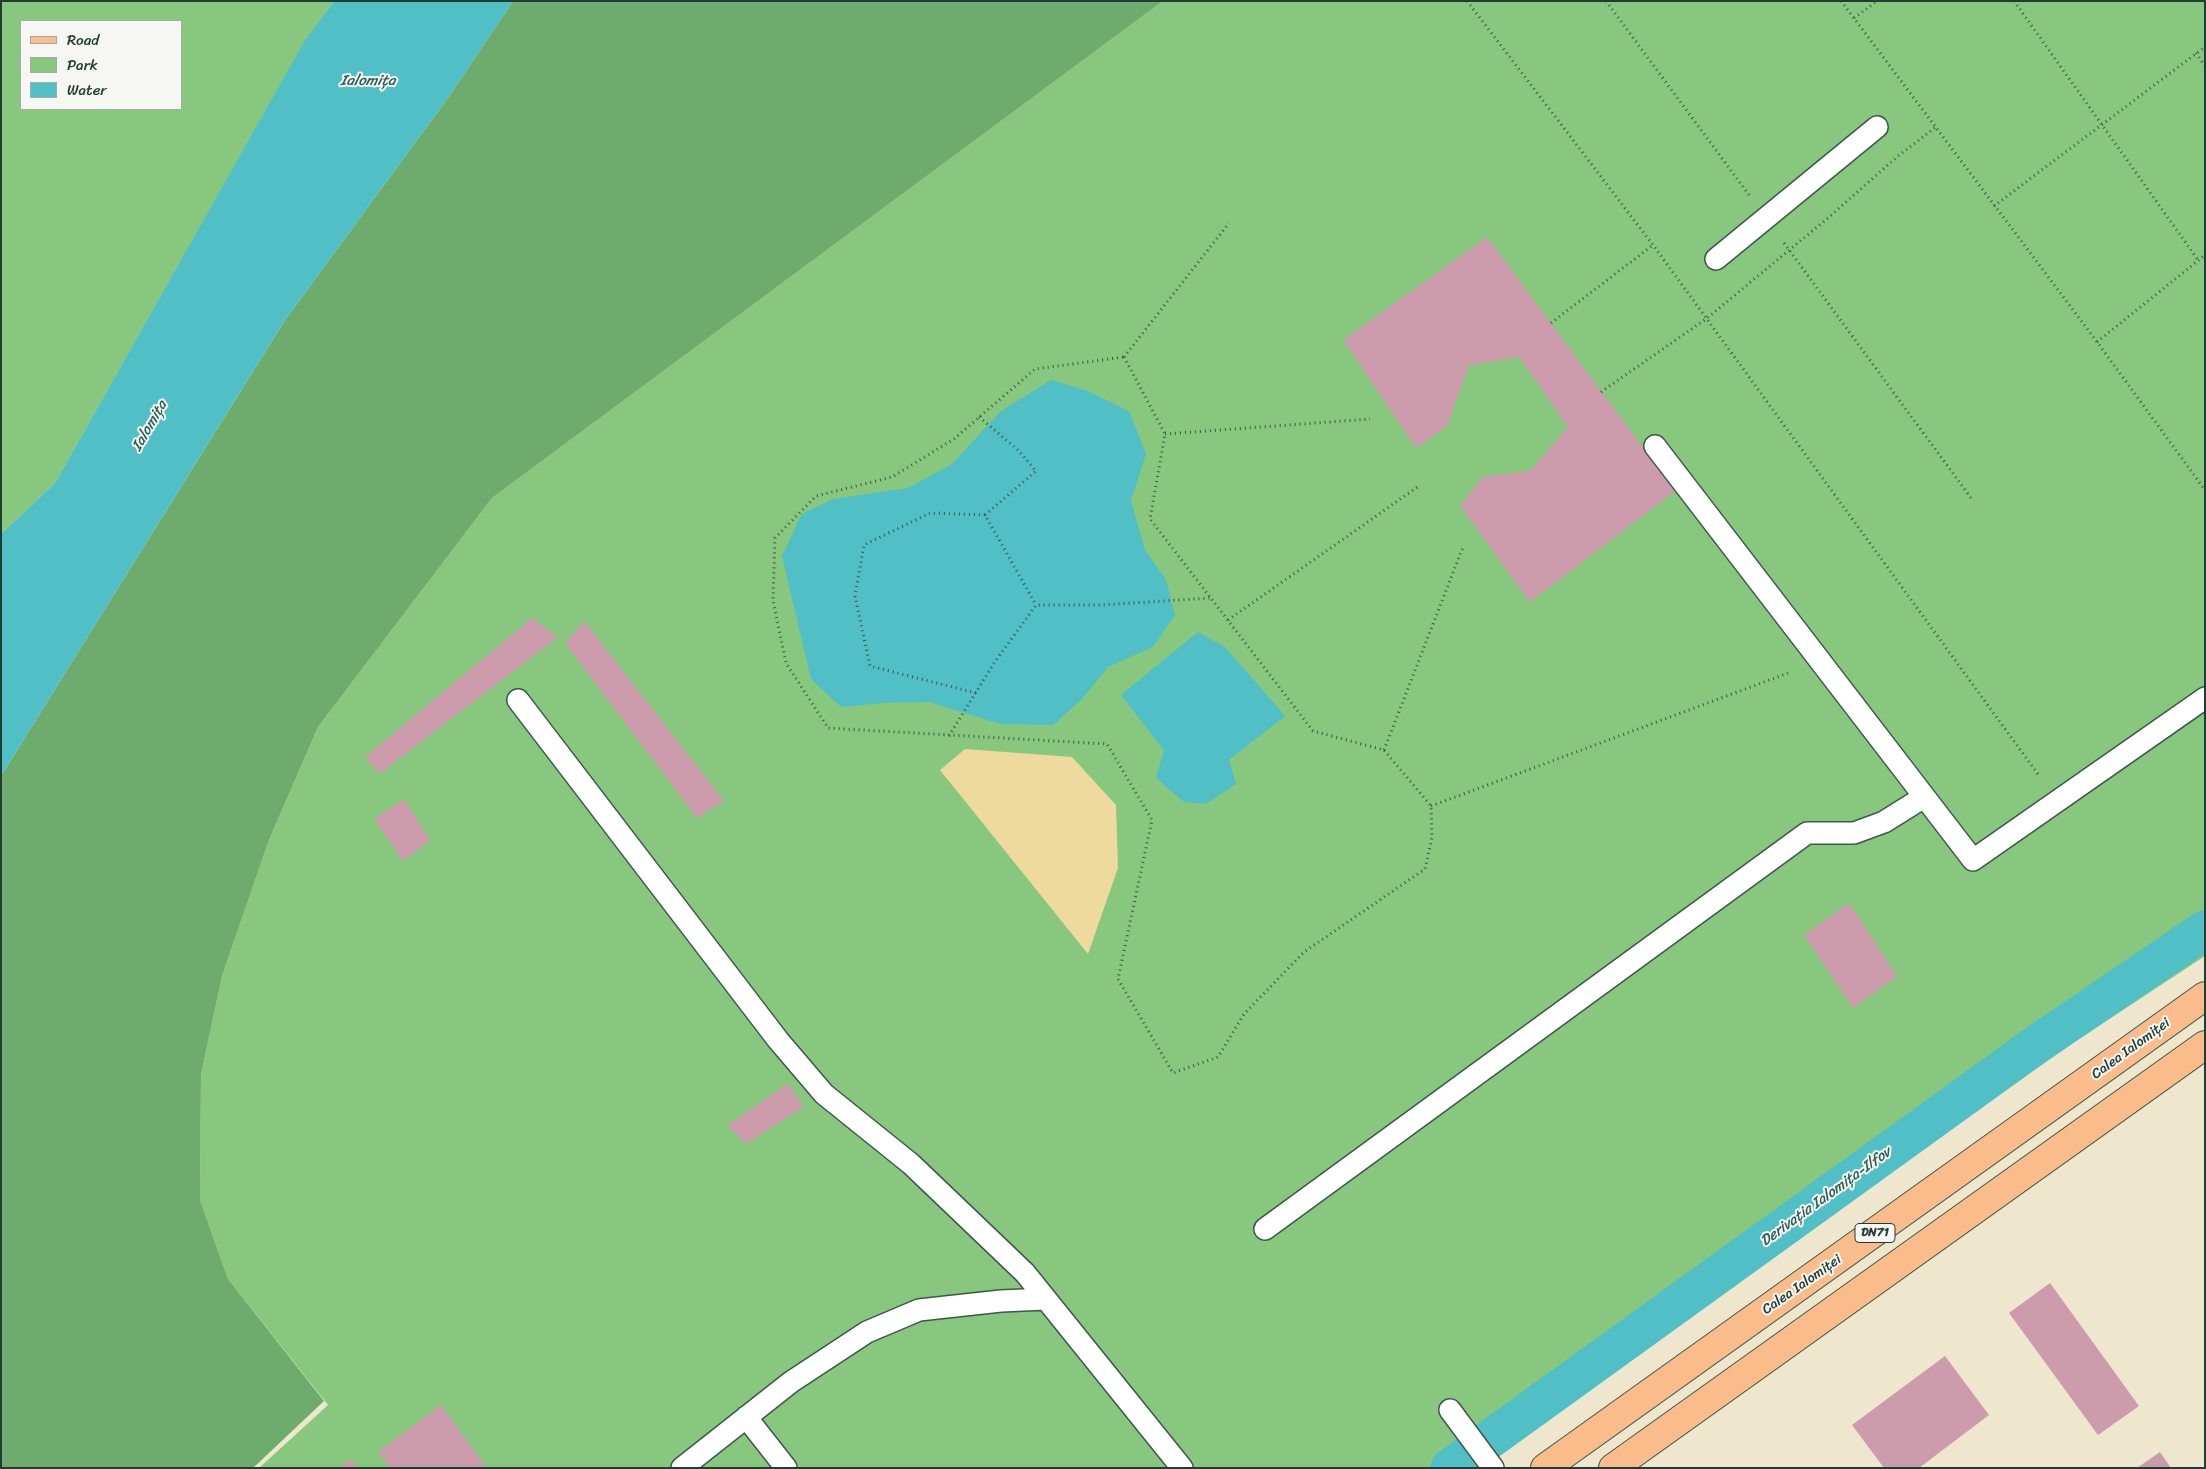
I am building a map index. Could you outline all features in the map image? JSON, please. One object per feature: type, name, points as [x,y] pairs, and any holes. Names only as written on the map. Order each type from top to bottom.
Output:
[{"type":"main road","name":"Calea Ialomiței","points":[[1544,1468],[2205,996]]},
{"type":"main road","name":"DN71","points":[[1613,1468],[2205,1045]]},
{"type":"lane","points":[[1716,259],[1877,127]]},
{"type":"lane","points":[[1655,446],[1972,860],[2205,698]]},
{"type":"lane","points":[[518,700],[778,1040],[824,1094],[911,1164],[1024,1273],[1182,1468]]},
{"type":"lane","points":[[1264,1229],[1807,833],[1854,833],[1884,822],[1924,797]]},
{"type":"lane","points":[[682,1468],[791,1382],[867,1332],[919,1310],[1002,1301],[1046,1299]]},
{"type":"lane","points":[[746,1418],[786,1468]]},
{"type":"lane","points":[[1455,1418],[1492,1467]]},
{"type":"path","points":[[1466,1],[1653,246],[2058,802]]},
{"type":"path","points":[[1606,1],[1971,498]]},
{"type":"path","points":[[1842,1],[2205,490]]},
{"type":"path","points":[[1854,18],[1877,1]]},
{"type":"path","points":[[2014,1],[2102,122],[2198,260]]},
{"type":"path","points":[[1994,206],[2102,122],[2205,46]]},
{"type":"path","points":[[2196,53],[2205,66]]},
{"type":"path","points":[[1601,392],[1706,319],[1898,156],[1936,127]]},
{"type":"path","points":[[1124,357],[1165,434],[1150,519],[1313,731],[1384,750],[1431,806],[1432,836],[1425,869],[1304,952],[1244,1014],[1218,1057],[1173,1073],[1118,979],[1152,820],[1107,744],[828,728],[786,663],[773,600],[775,538],[816,496],[892,477],[954,439],[1035,369],[1124,357],[1228,223]]},
{"type":"path","points":[[1550,323],[1653,246]]},
{"type":"path","points":[[2097,342],[2205,255]]},
{"type":"path","points":[[976,693],[870,666],[855,596],[864,545],[930,513],[985,515],[1036,471],[1018,450],[979,418]]},
{"type":"path","points":[[1165,434],[1370,419]]},
{"type":"path","points":[[1228,620],[1419,486]]},
{"type":"path","points":[[985,515],[1036,605]]},
{"type":"path","points":[[1384,750],[1463,547]]},
{"type":"path","points":[[1036,605],[1127,603],[1210,598]]},
{"type":"path","points":[[950,736],[994,663],[1036,605]]},
{"type":"path","points":[[1431,806],[1820,661]]},
{"type":"green space","points":[[1,1],[334,1],[304,43],[55,483],[1,534]]},
{"type":"green space","points":[[513,1],[1163,1],[492,498],[318,727],[269,840],[222,976],[201,1075],[200,1200],[228,1279],[324,1401],[253,1468],[1,1468],[1,776],[285,320],[450,95]]},
{"type":"green space","points":[[1163,1],[2205,1],[2205,956],[2076,1041],[1754,1266],[1474,1468],[259,1468],[328,1405],[228,1279],[200,1200],[201,1075],[222,976],[269,840],[318,727],[492,498]]},
{"type":"sand","points":[[965,749],[1072,757],[1116,805],[1118,868],[1088,954],[940,770]]},
{"type":"water","name":"Ialomița","points":[[334,1],[513,1],[450,95],[285,320],[1,776],[1,534],[55,483],[304,42]]},
{"type":"water","points":[[1051,380],[1085,390],[1129,411],[1146,454],[1131,501],[1145,550],[1166,580],[1175,615],[1153,647],[1108,667],[1083,698],[1053,725],[1001,724],[929,702],[883,703],[841,707],[811,679],[782,556],[802,514],[833,499],[908,488],[952,464],[1001,411]]},
{"type":"water","points":[[1198,632],[1225,647],[1285,716],[1229,760],[1236,784],[1206,804],[1184,802],[1156,778],[1164,750],[1121,695]]},
{"type":"building","points":[[1487,237],[1675,491],[1530,602],[1460,506],[1483,477],[1531,470],[1568,427],[1519,357],[1469,365],[1447,426],[1416,448],[1343,340]]},
{"type":"building","points":[[532,618],[558,637],[379,774],[365,757]]},
{"type":"building","points":[[584,621],[724,801],[697,818],[565,643]]},
{"type":"building","points":[[404,799],[430,840],[403,861],[374,819]]},
{"type":"building","points":[[1849,903],[1897,976],[1853,1008],[1804,935]]},
{"type":"building","points":[[789,1083],[803,1107],[746,1144],[727,1125]]},
{"type":"building","points":[[2050,1283],[2139,1406],[2098,1435],[2009,1313]]},
{"type":"building","points":[[1945,1356],[1989,1415],[1919,1468],[1884,1468],[1852,1425]]},
{"type":"building","points":[[441,1405],[487,1468],[390,1468],[378,1452]]},
{"type":"building","points":[[2160,1452],[2171,1468],[2137,1468]]},
{"type":"building","points":[[350,1459],[358,1468],[339,1468]]},
{"type":"waterway","name":"Derivația Ialomița-Ilfov","points":[[1450,1468],[2040,1042],[2205,930]]}]
